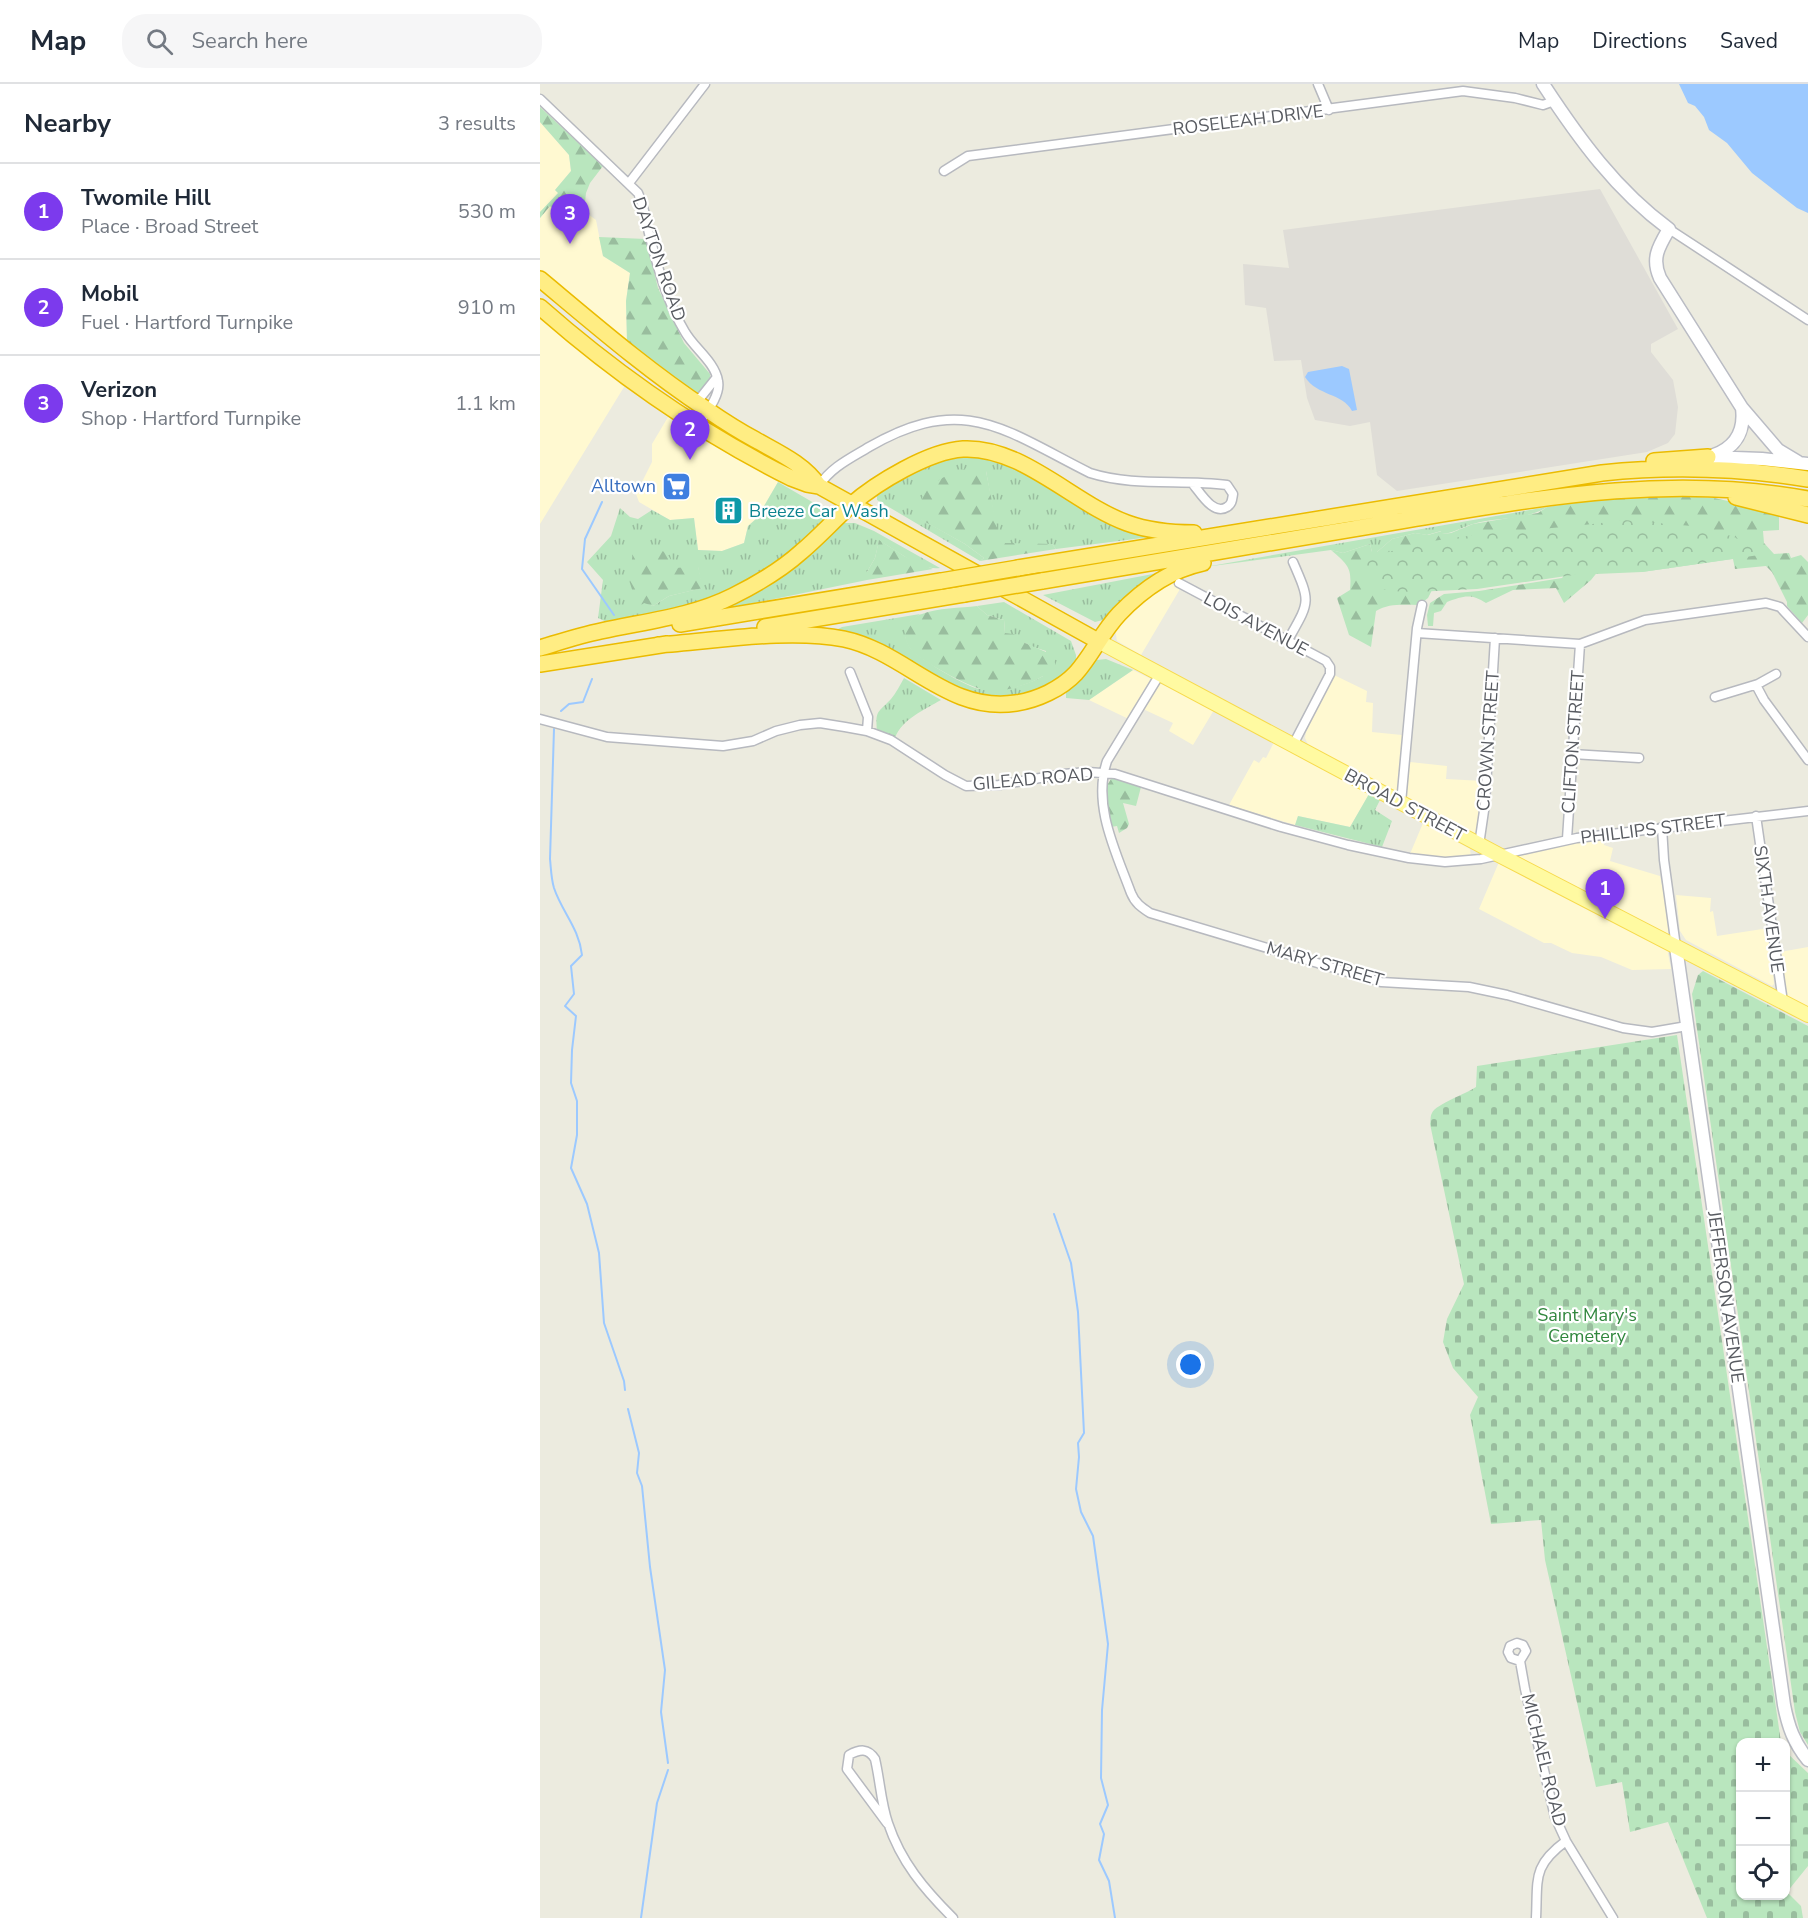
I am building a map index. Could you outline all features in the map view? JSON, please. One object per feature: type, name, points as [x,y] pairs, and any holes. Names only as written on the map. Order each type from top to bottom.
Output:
[{"type":"highway","points":[[540,279],[613,340],[694,401],[798,465],[812,476],[819,486]]},
{"type":"highway","points":[[540,308],[632,380],[697,426],[791,478],[819,486]]},
{"type":"highway","points":[[540,648],[600,631],[694,612],[731,597],[771,575],[800,553],[852,504],[889,480],[933,456],[949,451],[983,450],[1017,462],[1112,516],[1137,525],[1174,533],[1222,530],[1257,531]]},
{"type":"highway","points":[[540,648],[1018,568],[1257,531],[1602,473],[1647,462],[1708,457]]},
{"type":"highway","points":[[1602,473],[1704,469],[1748,471],[1808,479]]},
{"type":"highway","name":"BROAD STREET","points":[[819,486],[1098,641]]},
{"type":"highway","points":[[1698,488],[1808,515]]},
{"type":"highway","points":[[540,664],[1568,494],[1622,489],[1698,488],[1756,491],[1808,499]]},
{"type":"highway","points":[[658,645],[786,634],[816,634],[861,644],[883,653],[956,696],[992,703],[1014,703],[1051,691],[1075,674],[1118,614],[1160,580],[1190,565],[1232,556],[1270,543]]},
{"type":"main road","points":[[1543,84],[1591,154],[1648,213],[1669,229],[1655,255],[1657,271],[1742,408],[1779,450],[1803,463]]},
{"type":"main road","points":[[1708,457],[1736,442],[1743,426],[1742,408]]},
{"type":"main road","points":[[1708,457],[1803,463]]},
{"type":"main road","name":"BROAD STREET","points":[[1098,641],[1499,855],[1808,1015]]},
{"type":"main road","name":"JEFFERSON AVENUE","points":[[1676,947],[1784,1705],[1788,1724],[1796,1743],[1808,1760]]},
{"type":"street","points":[[629,183],[705,84]]},
{"type":"street","points":[[1318,84],[1329,110]]},
{"type":"street","name":"ROSELEAH DRIVE","points":[[944,171],[968,156],[1463,91],[1503,96],[1543,105],[1554,101]]},
{"type":"street","name":"DAYTON ROAD","points":[[540,99],[638,193],[645,209],[649,236],[670,301],[685,333],[717,377]]},
{"type":"street","points":[[1669,229],[1808,320]]},
{"type":"street","points":[[694,401],[701,397],[717,377]]},
{"type":"street","points":[[697,426],[715,396],[719,383],[717,377]]},
{"type":"street","points":[[819,486],[832,470],[890,435],[918,425],[952,419],[1002,428],[1100,477],[1147,482],[1192,483],[1227,485],[1233,494],[1232,502],[1221,510],[1214,508],[1192,483]]},
{"type":"street","points":[[1288,640],[1306,605],[1307,598],[1293,562]]},
{"type":"street","name":"LOIS AVENUE","points":[[1179,583],[1326,661],[1330,667],[1330,674],[1293,745]]},
{"type":"street","points":[[1417,633],[1580,644],[1645,620],[1766,603],[1780,607],[1808,637]]},
{"type":"street","points":[[1401,803],[1417,633],[1422,605]]},
{"type":"street","name":"CROWN STREET","points":[[1479,844],[1485,804],[1495,638]]},
{"type":"street","name":"CLIFTON STREET","points":[[1567,840],[1580,644]]},
{"type":"street","points":[[850,672],[868,717],[867,731]]},
{"type":"street","points":[[1715,697],[1756,685],[1776,674]]},
{"type":"street","points":[[1103,773],[1107,761],[1160,675]]},
{"type":"street","points":[[1756,685],[1763,699],[1808,760]]},
{"type":"street","name":"GILEAD ROAD","points":[[540,719],[607,737],[723,746],[753,741],[776,731],[800,725],[820,723],[867,731],[891,740],[966,786],[999,785],[1063,774],[1088,772],[1115,774],[1292,830],[1409,858],[1453,862],[1499,855]]},
{"type":"street","points":[[1572,754],[1639,758]]},
{"type":"street","name":"MARY STREET","points":[[1103,773],[1102,788],[1109,832],[1135,902],[1150,913],[1381,982],[1479,989],[1623,1028],[1652,1032],[1687,1026]]},
{"type":"street","name":"PHILLIPS STREET","points":[[1499,855],[1567,840],[1808,811]]},
{"type":"street","name":"SIXTH AVENUE","points":[[1756,816],[1783,1002]]},
{"type":"street","name":"JEFFERSON AVENUE","points":[[1662,828],[1676,947]]},
{"type":"street","name":"MICHAEL ROAD","points":[[1520,1661],[1555,1817],[1566,1841],[1613,1918]]},
{"type":"street","points":[[887,1822],[847,1769],[849,1755],[857,1750],[865,1750],[875,1759],[887,1822],[903,1860],[925,1891],[953,1918]]},
{"type":"street","points":[[1536,1918],[1538,1875],[1543,1862],[1552,1851],[1566,1841]]},
{"type":"shaded area","points":[[540,122],[569,155],[571,171],[555,190],[559,193],[540,212]]},
{"type":"shaded area","points":[[1600,189],[1678,329],[1651,344],[1651,352],[1673,380],[1678,407],[1675,434],[1668,443],[1647,452],[1397,491],[1377,475],[1370,422],[1350,426],[1315,420],[1307,398],[1301,360],[1274,361],[1266,308],[1245,305],[1243,264],[1289,268],[1283,230]]},
{"type":"shaded area","points":[[563,196],[596,220],[603,256],[630,273],[626,301],[627,342],[540,270],[540,218],[550,206],[554,209]]},
{"type":"shaded area","points":[[540,317],[624,387],[540,524]]},
{"type":"shaded area","points":[[668,417],[778,482],[757,518],[748,526],[744,543],[722,551],[698,550],[694,518],[670,520],[639,502],[636,494],[652,462],[652,444]]},
{"type":"shaded area","points":[[1172,578],[1180,589],[1141,655],[1117,641],[1115,629],[1127,611]]},
{"type":"shaded area","points":[[1133,670],[1214,710],[1193,745],[1169,731],[1173,723],[1143,709],[1135,722],[1089,700]]},
{"type":"shaded area","points":[[1334,675],[1367,691],[1366,702],[1373,703],[1372,732],[1412,736],[1410,762],[1447,766],[1446,779],[1483,781],[1476,835],[1309,747],[1305,738],[1306,732]]},
{"type":"shaded area","points":[[1274,742],[1369,794],[1350,827],[1298,816],[1295,825],[1229,805],[1254,760],[1259,763],[1263,757],[1266,758]]},
{"type":"shaded area","points":[[1423,823],[1470,849],[1471,857],[1452,858],[1410,854]]},
{"type":"shaded area","points":[[1604,839],[1604,845],[1613,848],[1610,861],[1660,876],[1670,924],[1668,953],[1671,969],[1632,970],[1601,957],[1572,953],[1551,943],[1544,943],[1479,909],[1499,862],[1495,860]]},
{"type":"shaded area","points":[[1676,895],[1711,898],[1710,912],[1713,911],[1717,936],[1769,928],[1774,984],[1772,986],[1686,940],[1680,931]]},
{"type":"shaded area","points":[[1808,947],[1808,1007],[1786,996],[1780,952]]},
{"type":"green space","points":[[540,107],[603,166],[590,183],[586,193],[584,212],[563,196],[554,210],[550,206],[540,218],[540,212],[558,193],[555,190],[571,171],[569,155],[540,122]]},
{"type":"green space","points":[[599,237],[646,239],[658,288],[684,343],[710,374],[708,384],[701,391],[694,394],[627,342],[626,301],[630,273],[603,256]]},
{"type":"green space","points":[[967,455],[995,459],[1156,535],[1056,549],[1052,544],[999,544],[986,471],[921,519],[965,544],[984,558],[980,561],[877,500],[877,495],[886,487],[919,468]]},
{"type":"green space","points":[[967,468],[986,471],[1000,543],[1052,544],[1056,549],[980,561],[984,558],[965,544],[920,519],[920,508],[926,491],[940,479]]},
{"type":"green space","points":[[778,482],[826,510],[826,519],[822,527],[756,579],[700,604],[611,624],[598,618],[603,580],[587,562],[611,536],[620,508],[630,517],[638,519],[652,510],[670,520],[694,518],[698,550],[722,551],[744,543],[748,526],[757,518]],"holes":[[[698,567],[702,588],[669,596],[653,606],[644,602]]]},
{"type":"green space","points":[[1669,495],[1714,498],[1779,512],[1779,530],[1763,531],[1764,543],[1774,554],[1789,553],[1791,558],[1801,555],[1808,562],[1808,615],[1802,623],[1787,606],[1772,572],[1766,566],[1735,569],[1733,559],[1642,572],[1637,568],[1599,570],[1564,603],[1556,588],[1513,590],[1486,603],[1476,598],[1462,597],[1447,602],[1441,611],[1434,613],[1433,626],[1428,626],[1427,615],[1430,603],[1444,594],[1562,578],[1577,560],[1433,588],[1428,598],[1419,605],[1391,606],[1376,611],[1371,647],[1349,635],[1337,598],[1350,590],[1349,571],[1345,563],[1331,550],[1343,553],[1370,544],[1372,552],[1377,552],[1392,539],[1415,533],[1428,535],[1442,531],[1442,534],[1451,533],[1473,524],[1538,513],[1547,507],[1614,497]]},
{"type":"green space","points":[[1547,507],[1530,514],[1482,522],[1442,534],[1441,531],[1427,535],[1415,533],[1392,539],[1377,552],[1372,552],[1370,544],[1343,553],[1331,550],[1205,567]]},
{"type":"green space","points":[[1624,520],[1703,527],[1740,539],[1766,554],[1642,572],[1573,575],[1477,589],[1415,592],[1389,591],[1372,585],[1352,563],[1418,544],[1451,538]]},
{"type":"green space","points":[[844,523],[855,523],[874,531],[940,568],[916,563],[879,541],[875,558],[867,572],[867,580],[725,609],[725,605]]},
{"type":"green space","points":[[879,540],[904,556],[933,569],[867,580],[867,572],[875,558]]},
{"type":"green space","points":[[645,547],[666,552],[676,568],[698,566],[703,588],[669,596],[653,606],[644,603],[638,608],[629,580],[633,552]]},
{"type":"green space","points":[[1158,573],[1107,619],[1095,622],[1043,595]]},
{"type":"green space","points":[[1004,602],[1071,641],[1076,660],[1069,669],[1038,691],[1019,696],[977,697],[838,632],[838,629],[842,627],[920,614],[910,622],[905,636],[911,649],[946,674],[966,684],[980,689],[1005,689],[1043,676],[1046,651],[1005,633],[1004,620],[987,615],[977,606]]},
{"type":"green space","points":[[977,606],[987,615],[1004,620],[1005,633],[1020,635],[1025,643],[1053,655],[1055,668],[1053,674],[1048,678],[1043,676],[1011,689],[983,690],[918,656],[908,645],[905,638],[907,625],[918,616],[935,610]]},
{"type":"green space","points":[[1106,659],[1133,670],[1089,700],[1066,698],[1066,692],[1082,678],[1093,662]]},
{"type":"green space","points":[[904,678],[941,700],[908,720],[895,738],[877,731],[878,712],[893,697]]},
{"type":"green space","points":[[1115,778],[1141,787],[1136,806],[1123,803],[1129,824],[1119,833],[1117,826],[1111,827],[1106,787],[1111,779]]},
{"type":"green space","points":[[1369,794],[1380,800],[1375,810],[1392,821],[1382,847],[1295,825],[1298,816],[1350,827]]},
{"type":"green space","points":[[1703,971],[1808,1026],[1808,1745],[1800,1732],[1795,1712],[1692,994],[1698,975]]},
{"type":"green space","name":"Saint Mary's Cemetery","points":[[1677,1035],[1780,1738],[1736,1738],[1736,1900],[1790,1900],[1790,1895],[1801,1906],[1803,1918],[1707,1918],[1668,1822],[1630,1832],[1622,1782],[1596,1787],[1545,1560],[1541,1520],[1491,1524],[1470,1415],[1478,1397],[1453,1368],[1443,1342],[1447,1319],[1464,1284],[1430,1124],[1432,1113],[1439,1106],[1476,1087],[1477,1066]]},
{"type":"green space","name":"Saint Mary's Cemetery","points":[[1790,1756],[1808,1773],[1808,1866],[1790,1888]]},
{"type":"water","points":[[1679,84],[1808,84],[1808,213],[1797,208],[1752,173],[1727,143],[1709,130],[1704,117],[1695,106],[1688,103]]},
{"type":"water","points":[[1342,366],[1349,369],[1357,410],[1352,411],[1343,401],[1316,388],[1305,377],[1308,372]]},
{"type":"waterway","points":[[602,502],[585,539],[582,569],[614,615]]},
{"type":"waterway","points":[[561,711],[569,704],[583,702],[592,679]]},
{"type":"waterway","points":[[554,729],[550,859],[552,877],[557,897],[574,928],[582,955],[571,966],[574,994],[565,1006],[576,1016],[571,1083],[577,1101],[577,1135],[571,1168],[587,1204],[599,1253],[604,1323],[625,1390]]},
{"type":"waterway","points":[[1054,1214],[1071,1263],[1078,1312],[1084,1433],[1078,1443],[1076,1489],[1081,1512],[1093,1536],[1108,1644],[1102,1710],[1101,1778],[1108,1805],[1100,1824],[1104,1834],[1099,1860],[1109,1881],[1115,1918]]},
{"type":"waterway","points":[[628,1409],[639,1453],[637,1473],[642,1486],[650,1567],[665,1670],[661,1712],[668,1763]]},
{"type":"waterway","points":[[641,1918],[657,1803],[668,1770]]},
{"type":"place","name":"Verizon","points":[[570,244]]},
{"type":"place","name":"Mobil","points":[[690,460]]},
{"type":"place","name":"Alltown","points":[[677,486]]},
{"type":"place","name":"Breeze Car Wash","points":[[728,511]]},
{"type":"place","name":"Twomile Hill","points":[[1605,919]]}]
